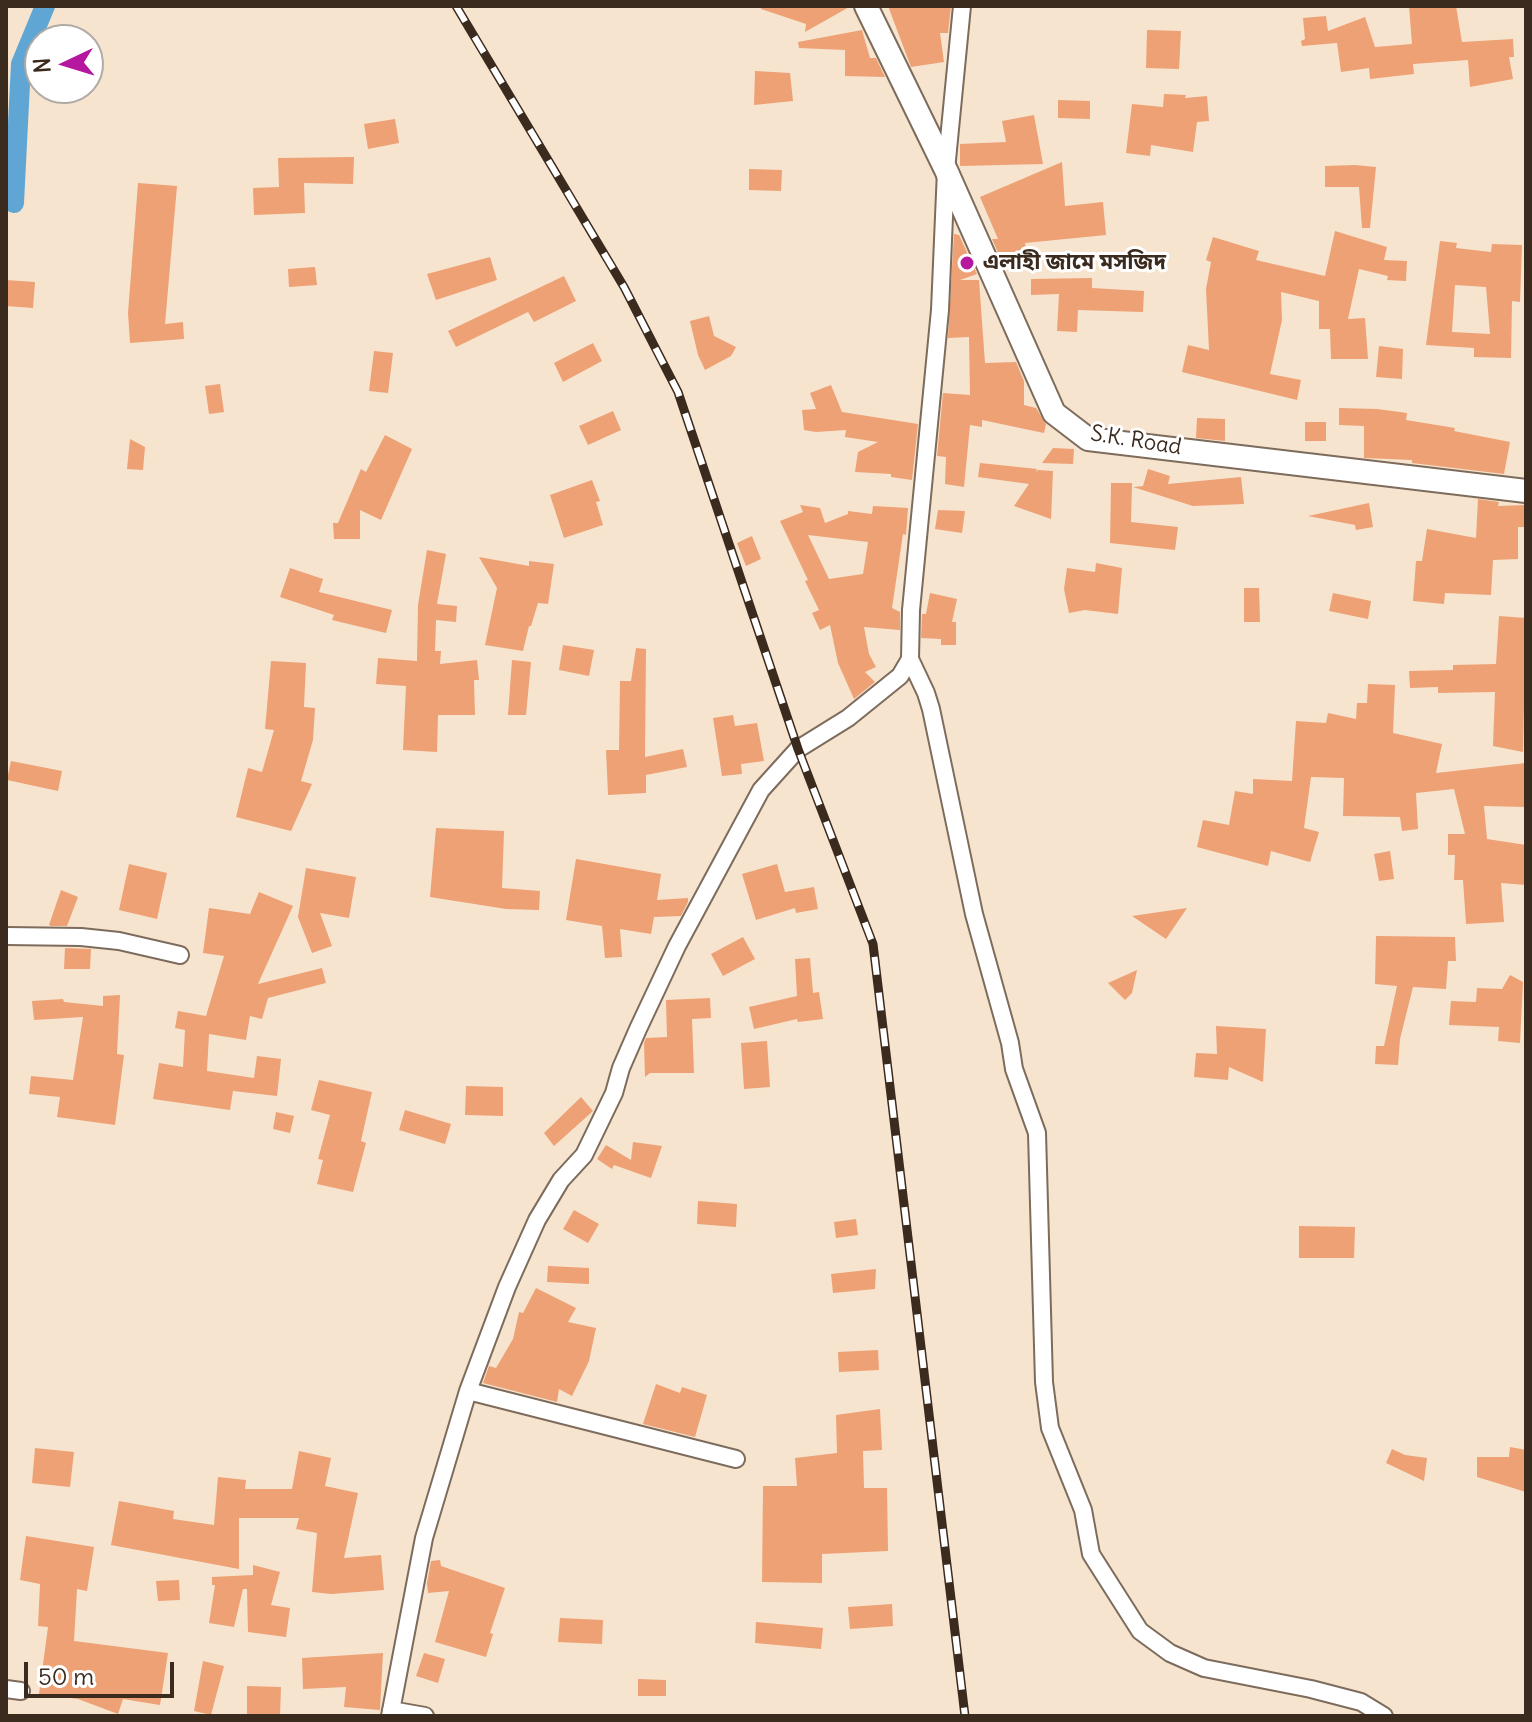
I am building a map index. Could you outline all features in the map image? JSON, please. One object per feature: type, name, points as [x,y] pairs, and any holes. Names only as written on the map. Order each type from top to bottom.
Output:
[{"type":"main road","name":"S.K. Road","points":[[866,6],[946,170],[1054,413],[1088,439],[1526,491]]},
{"type":"street","points":[[962,6],[946,170],[940,310],[911,610],[910,659],[926,693],[974,914],[1010,1043],[1014,1069],[1037,1133],[1044,1382],[1050,1428],[1083,1510],[1091,1554],[1140,1631],[1170,1653],[1204,1668],[1361,1702],[1384,1716]]},
{"type":"street","points":[[425,1716],[391,1713],[424,1538],[468,1391],[507,1287],[537,1220],[561,1180],[584,1155],[677,946],[761,790],[798,749],[848,718],[900,676],[910,659]]},
{"type":"street","points":[[6,936],[119,941],[180,955]]},
{"type":"street","points":[[468,1391],[736,1459]]},
{"type":"building","points":[[761,6],[851,6],[805,32],[806,24],[761,9]]},
{"type":"building","points":[[888,6],[951,6],[948,33],[940,33],[944,62],[911,67]]},
{"type":"building","points":[[1409,6],[1456,6],[1462,42],[1513,39],[1514,57],[1509,57],[1513,79],[1470,87],[1468,60],[1413,64],[1414,74],[1370,79],[1369,68],[1341,72],[1337,43],[1302,46],[1301,41],[1305,39],[1303,18],[1326,16],[1328,31],[1365,17],[1375,47],[1412,44]]},
{"type":"building","points":[[862,30],[870,58],[876,58],[885,77],[845,76],[845,50],[799,48],[798,42]]},
{"type":"building","points":[[1147,30],[1181,31],[1179,69],[1146,68]]},
{"type":"building","points":[[755,71],[790,73],[793,101],[754,105]]},
{"type":"building","points":[[1164,94],[1186,95],[1185,98],[1207,96],[1209,121],[1197,122],[1193,152],[1151,145],[1150,156],[1126,153],[1132,104],[1163,107]]},
{"type":"building","points":[[1058,100],[1090,101],[1090,119],[1058,118]]},
{"type":"building","points":[[1034,115],[1043,164],[960,166],[960,144],[1006,142],[1002,121]]},
{"type":"building","points":[[395,119],[399,143],[368,149],[364,124]]},
{"type":"building","points":[[354,157],[353,184],[304,183],[305,213],[254,215],[253,188],[279,187],[278,158]]},
{"type":"building","points":[[1062,162],[1065,206],[1103,202],[1106,235],[1025,243],[1027,255],[1003,264],[992,239],[998,239],[980,197]]},
{"type":"building","points":[[1325,166],[1376,167],[1370,228],[1362,228],[1359,187],[1325,187]]},
{"type":"building","points":[[749,169],[782,170],[781,191],[749,190]]},
{"type":"building","points":[[138,183],[177,186],[165,324],[183,322],[184,339],[130,343],[128,313]]},
{"type":"building","points":[[1335,231],[1387,247],[1384,260],[1407,261],[1406,281],[1387,280],[1388,276],[1359,269],[1348,319],[1365,318],[1368,359],[1331,359],[1330,329],[1319,329],[1319,301],[1281,292],[1282,320],[1270,374],[1301,380],[1297,400],[1182,372],[1188,345],[1209,350],[1206,289],[1211,262],[1206,260],[1213,237],[1259,251],[1256,260],[1325,276]]},
{"type":"building","points":[[954,234],[959,235],[977,274],[960,280],[979,280],[985,363],[1016,362],[1024,381],[1024,405],[1036,408],[1046,424],[1044,433],[982,420],[982,427],[970,425],[964,487],[945,484],[946,457],[937,456],[943,393],[970,395],[969,337],[948,338]]},
{"type":"building","points":[[1440,241],[1457,243],[1456,248],[1491,252],[1492,244],[1522,245],[1520,302],[1512,301],[1511,358],[1474,357],[1474,348],[1426,345]],"holes":[[[1455,285],[1486,287],[1490,334],[1452,332]]]},
{"type":"building","points":[[490,257],[497,280],[436,300],[427,274]]},
{"type":"building","points":[[315,267],[317,285],[289,287],[288,269]]},
{"type":"building","points":[[564,276],[576,301],[534,322],[528,312],[456,347],[448,331]]},
{"type":"building","points":[[1092,278],[1092,288],[1144,291],[1143,312],[1078,310],[1077,332],[1057,331],[1059,294],[1031,295],[1031,279]]},
{"type":"building","points":[[6,280],[35,282],[33,308],[6,306]]},
{"type":"building","points":[[709,316],[714,336],[736,347],[731,356],[705,370],[690,321]]},
{"type":"building","points":[[593,343],[602,361],[563,382],[554,363]]},
{"type":"building","points":[[1379,346],[1403,349],[1402,379],[1376,377]]},
{"type":"building","points":[[374,351],[393,353],[388,393],[369,391]]},
{"type":"building","points":[[220,384],[224,412],[209,414],[205,386]]},
{"type":"building","points":[[831,385],[842,412],[918,424],[912,480],[891,477],[891,474],[855,472],[858,452],[878,442],[845,437],[846,430],[804,430],[802,410],[816,409],[810,393]]},
{"type":"building","points":[[1339,408],[1407,413],[1406,420],[1510,442],[1504,474],[1412,463],[1412,460],[1364,458],[1364,426],[1339,425]]},
{"type":"building","points":[[613,411],[621,430],[588,445],[579,426]]},
{"type":"building","points":[[1197,418],[1225,419],[1225,441],[1196,438]]},
{"type":"building","points":[[1305,422],[1326,422],[1326,441],[1305,441]]},
{"type":"building","points":[[385,435],[412,449],[381,520],[360,510],[360,539],[334,539],[333,523],[338,523],[361,469],[366,472]]},
{"type":"building","points":[[130,439],[145,447],[143,470],[127,469]]},
{"type":"building","points":[[1053,448],[1074,449],[1073,464],[1042,463]]},
{"type":"building","points":[[980,463],[1037,469],[1036,472],[1053,471],[1051,519],[1014,506],[1029,484],[978,477]]},
{"type":"building","points":[[1148,469],[1170,476],[1168,484],[1241,477],[1244,504],[1193,506],[1133,487],[1143,486]]},
{"type":"building","points":[[592,480],[600,501],[596,502],[603,525],[564,538],[550,495]]},
{"type":"building","points":[[1111,483],[1132,483],[1131,522],[1178,527],[1175,550],[1110,543]]},
{"type":"building","points":[[1478,499],[1499,502],[1498,506],[1526,505],[1526,527],[1518,527],[1518,559],[1493,560],[1491,595],[1445,593],[1444,604],[1413,601],[1416,561],[1422,561],[1427,529],[1476,538]]},
{"type":"building","points":[[1369,503],[1373,527],[1356,530],[1355,525],[1308,516]]},
{"type":"building","points":[[800,505],[820,508],[825,523],[848,514],[848,511],[872,514],[873,506],[908,508],[892,608],[900,612],[900,630],[864,627],[869,654],[876,667],[865,672],[875,682],[854,699],[838,663],[830,625],[820,630],[812,613],[819,610],[805,581],[808,580],[780,521],[803,512]],"holes":[[[808,535],[868,542],[863,574],[829,579]]]},
{"type":"building","points":[[938,510],[965,511],[962,533],[935,529]]},
{"type":"building","points":[[752,536],[761,559],[746,566],[737,543]]},
{"type":"building","points":[[427,550],[446,554],[437,604],[457,606],[456,622],[436,620],[435,651],[441,651],[440,664],[477,660],[479,680],[474,680],[475,715],[438,715],[437,752],[403,750],[406,686],[376,684],[378,658],[417,661],[418,605]]},
{"type":"building","points":[[479,557],[529,566],[529,561],[554,564],[548,604],[538,603],[523,651],[485,645],[497,588]]},
{"type":"building","points":[[1096,563],[1122,568],[1118,614],[1085,610],[1069,613],[1064,589],[1067,568],[1095,572]]},
{"type":"building","points":[[290,568],[323,579],[319,592],[392,610],[386,633],[332,620],[334,615],[280,597]]},
{"type":"building","points":[[1244,588],[1259,588],[1260,622],[1244,622]]},
{"type":"building","points":[[930,593],[957,599],[952,622],[956,622],[956,645],[941,645],[941,639],[921,638],[922,614],[926,614]]},
{"type":"building","points":[[1333,593],[1371,601],[1368,619],[1329,611]]},
{"type":"building","points":[[1499,616],[1526,618],[1523,752],[1493,746],[1495,692],[1438,693],[1438,687],[1410,688],[1409,671],[1453,670],[1453,665],[1496,664]]},
{"type":"building","points":[[563,645],[594,650],[589,676],[559,670]]},
{"type":"building","points":[[636,648],[646,649],[645,757],[683,749],[687,767],[646,775],[646,793],[608,795],[606,750],[619,750],[620,681],[631,681]]},
{"type":"building","points":[[512,660],[531,662],[526,715],[508,715]]},
{"type":"building","points":[[271,661],[306,663],[304,707],[315,708],[313,740],[301,781],[312,784],[291,831],[236,817],[248,768],[262,772],[274,730],[265,729]]},
{"type":"building","points":[[1368,684],[1395,685],[1393,733],[1442,744],[1436,773],[1526,763],[1526,807],[1484,806],[1487,839],[1526,845],[1526,885],[1501,883],[1504,922],[1466,924],[1463,880],[1454,880],[1455,855],[1448,855],[1448,834],[1465,834],[1454,789],[1416,793],[1418,829],[1402,831],[1400,817],[1343,816],[1344,778],[1311,777],[1304,828],[1319,832],[1310,862],[1271,851],[1268,866],[1197,847],[1203,820],[1229,825],[1235,791],[1253,794],[1253,779],[1292,781],[1296,721],[1326,723],[1328,713],[1356,719],[1357,703],[1367,703]]},
{"type":"building","points":[[733,715],[735,726],[757,723],[764,761],[741,764],[742,774],[722,776],[713,718]]},
{"type":"building","points":[[11,761],[62,771],[58,791],[7,780]]},
{"type":"building","points":[[436,828],[504,831],[502,888],[540,891],[539,910],[506,909],[430,897]]},
{"type":"building","points":[[1390,851],[1394,879],[1379,881],[1374,854]]},
{"type":"building","points":[[576,859],[661,874],[657,900],[688,898],[688,902],[681,916],[654,917],[651,934],[620,929],[622,957],[605,958],[602,926],[566,920]]},
{"type":"building","points":[[129,864],[167,873],[157,919],[119,910]]},
{"type":"building","points":[[777,864],[785,892],[814,887],[818,909],[796,913],[795,908],[756,920],[742,874]]},
{"type":"building","points":[[306,868],[356,877],[349,918],[320,913],[332,946],[312,953],[298,917]]},
{"type":"building","points":[[61,890],[78,897],[67,926],[51,926],[49,925]]},
{"type":"building","points":[[259,892],[293,906],[258,984],[322,968],[326,983],[268,998],[262,1019],[250,1016],[246,1040],[209,1034],[207,1071],[254,1078],[257,1056],[281,1059],[277,1096],[233,1091],[230,1110],[153,1099],[159,1063],[183,1067],[185,1030],[175,1028],[178,1011],[206,1016],[224,956],[203,953],[209,908],[250,914]]},
{"type":"building","points":[[1187,908],[1166,939],[1132,916]]},
{"type":"building","points":[[1376,936],[1455,937],[1456,961],[1448,961],[1446,989],[1413,987],[1400,1039],[1398,1065],[1375,1064],[1376,1046],[1384,1046],[1397,986],[1375,984]]},
{"type":"building","points":[[743,937],[755,959],[723,976],[711,954]]},
{"type":"building","points":[[65,948],[91,949],[90,969],[64,969]]},
{"type":"building","points":[[810,958],[813,993],[819,992],[823,1019],[798,1022],[797,1019],[754,1029],[749,1007],[797,996],[795,959]]},
{"type":"building","points":[[1137,970],[1132,993],[1125,1000],[1108,983]]},
{"type":"building","points":[[1510,975],[1523,982],[1520,1043],[1498,1041],[1499,1027],[1449,1025],[1451,1001],[1476,1002],[1477,988],[1502,989]]},
{"type":"building","points":[[120,995],[117,1054],[124,1055],[115,1125],[57,1117],[60,1097],[29,1094],[31,1076],[73,1080],[83,1017],[34,1020],[32,1001],[63,999],[64,1002],[103,1006],[103,996]]},
{"type":"building","points":[[710,998],[711,1018],[692,1019],[694,1073],[650,1073],[645,1077],[646,1038],[667,1037],[666,1000]]},
{"type":"building","points":[[1216,1026],[1266,1029],[1263,1082],[1229,1067],[1228,1080],[1194,1077],[1196,1053],[1217,1054]]},
{"type":"building","points":[[767,1041],[770,1087],[744,1089],[741,1043]]},
{"type":"building","points":[[319,1080],[372,1092],[361,1141],[366,1143],[353,1192],[317,1184],[323,1160],[318,1159],[330,1115],[311,1110]]},
{"type":"building","points":[[466,1086],[503,1087],[503,1116],[465,1115]]},
{"type":"building","points":[[581,1097],[593,1111],[554,1146],[544,1133]]},
{"type":"building","points":[[405,1110],[451,1124],[445,1144],[399,1130]]},
{"type":"building","points":[[276,1112],[294,1116],[290,1133],[273,1129]]},
{"type":"building","points":[[633,1142],[662,1146],[651,1178],[614,1165],[612,1169],[597,1159],[606,1145],[631,1160]]},
{"type":"building","points":[[698,1201],[737,1204],[736,1227],[697,1224]]},
{"type":"building","points":[[574,1210],[599,1224],[588,1243],[563,1229]]},
{"type":"building","points":[[856,1219],[858,1235],[836,1238],[834,1222]]},
{"type":"building","points":[[1299,1226],[1355,1227],[1354,1258],[1299,1258]]},
{"type":"building","points":[[548,1266],[589,1268],[589,1284],[547,1282]]},
{"type":"building","points":[[876,1269],[875,1289],[833,1293],[831,1274]]},
{"type":"building","points":[[536,1288],[576,1308],[568,1322],[596,1328],[589,1361],[572,1396],[559,1389],[557,1402],[483,1383],[489,1366],[496,1368],[513,1339],[519,1312],[523,1313]]},
{"type":"building","points":[[878,1350],[879,1370],[839,1372],[838,1352]]},
{"type":"building","points":[[656,1384],[680,1393],[682,1387],[707,1395],[695,1437],[643,1424]]},
{"type":"building","points":[[880,1409],[882,1450],[863,1451],[864,1488],[887,1488],[888,1551],[822,1554],[822,1583],[762,1582],[763,1486],[797,1486],[795,1458],[837,1453],[836,1415]]},
{"type":"building","points":[[1510,1447],[1526,1450],[1526,1492],[1477,1477],[1477,1457],[1509,1457]]},
{"type":"building","points":[[35,1448],[74,1452],[70,1487],[32,1483]]},
{"type":"building","points":[[1392,1449],[1405,1455],[1427,1458],[1424,1481],[1386,1463]]},
{"type":"building","points":[[299,1451],[331,1458],[325,1486],[358,1493],[344,1558],[381,1555],[384,1590],[331,1594],[312,1592],[317,1533],[296,1529],[299,1518],[239,1518],[239,1569],[111,1545],[119,1501],[174,1511],[173,1519],[214,1525],[218,1477],[246,1480],[245,1489],[292,1489]]},
{"type":"building","points":[[26,1536],[94,1547],[87,1591],[77,1589],[74,1641],[168,1653],[160,1705],[123,1699],[118,1714],[78,1699],[39,1694],[48,1627],[38,1626],[40,1584],[20,1580]]},
{"type":"building","points":[[440,1560],[441,1566],[505,1588],[490,1633],[493,1634],[486,1657],[435,1642],[449,1591],[428,1593],[427,1583],[431,1561]]},
{"type":"building","points":[[253,1565],[280,1572],[271,1605],[290,1608],[286,1637],[248,1632],[247,1589],[243,1589],[234,1627],[209,1623],[215,1585],[212,1585],[212,1577],[253,1575]]},
{"type":"building","points":[[179,1580],[180,1600],[158,1601],[156,1581]]},
{"type":"building","points":[[892,1604],[893,1626],[850,1629],[848,1607]]},
{"type":"building","points":[[560,1618],[603,1620],[602,1644],[558,1642]]},
{"type":"building","points":[[756,1622],[823,1628],[821,1649],[755,1643]]},
{"type":"building","points":[[383,1653],[380,1710],[344,1707],[346,1687],[303,1689],[302,1658]]},
{"type":"building","points":[[424,1653],[445,1659],[438,1683],[416,1676]]},
{"type":"building","points":[[203,1661],[224,1666],[211,1715],[194,1711]]},
{"type":"building","points":[[638,1679],[666,1680],[666,1696],[638,1696]]},
{"type":"building","points":[[247,1686],[281,1687],[280,1716],[247,1716]]},
{"type":"waterway","points":[[14,203],[21,64],[45,6]]},
{"type":"railway","points":[[456,6],[624,287],[678,392],[798,749],[873,944],[965,1716]]},
{"type":"place","name":"এলাহী জামে মসজিদ","points":[[967,263]]}]
